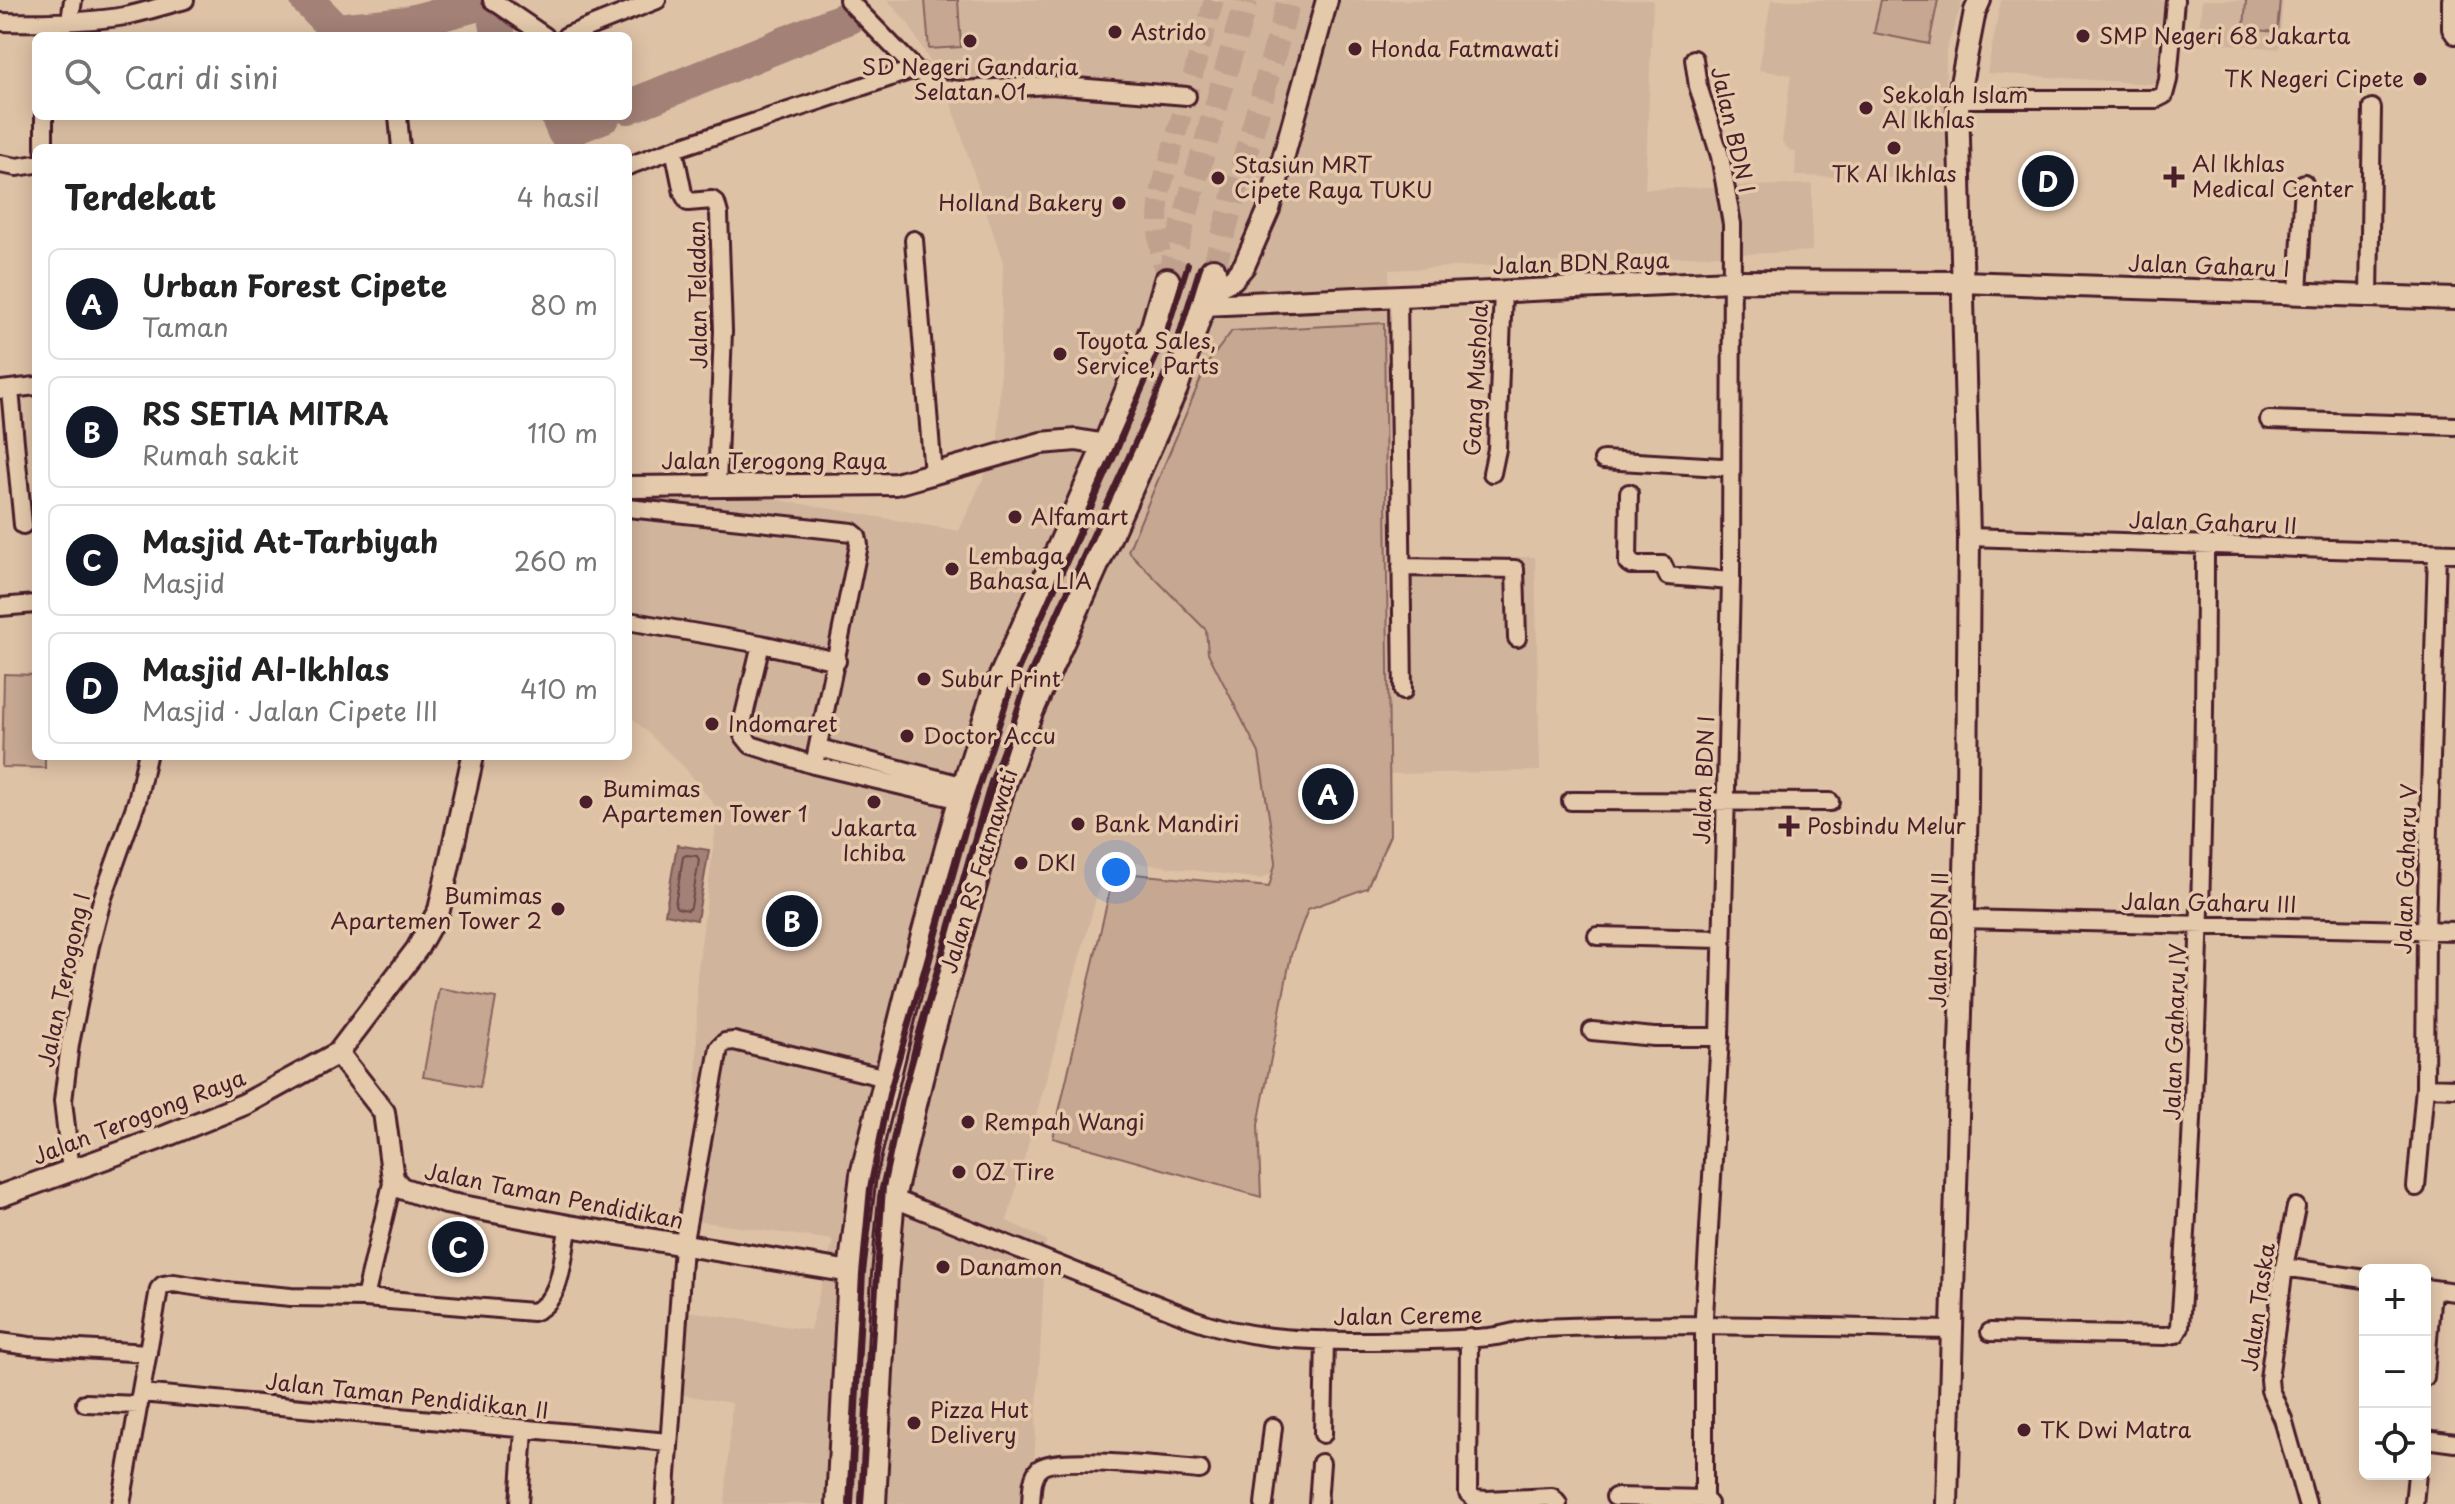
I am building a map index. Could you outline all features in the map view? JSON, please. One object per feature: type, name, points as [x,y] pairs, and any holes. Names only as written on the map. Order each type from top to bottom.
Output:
[{"type":"main road","name":"Jalan RS Fatmawati","points":[[839,1504],[851,1272],[863,1175],[886,1078],[963,793],[1004,671],[1106,445],[1154,326],[1167,281]]},
{"type":"main road","name":"Jalan RS Fatmawati","points":[[873,1504],[892,1198],[928,1045],[1002,787],[1049,666],[1175,388],[1207,289]]},
{"type":"main road","points":[[844,1413],[863,1418],[878,1415]]},
{"type":"street","points":[[70,21],[73,0]]},
{"type":"street","points":[[0,22],[41,29],[70,21],[127,15],[138,6],[185,0]]},
{"type":"street","points":[[492,0],[539,32]]},
{"type":"street","points":[[576,32],[657,0]]},
{"type":"street","points":[[848,0],[915,69],[938,86],[948,89],[1051,85],[1187,96]]},
{"type":"street","points":[[1207,289],[1233,279],[1244,266],[1269,209],[1327,0]]},
{"type":"street","name":"Jalan BDN II","points":[[1947,1504],[1967,802],[1969,537],[1958,99],[1975,11],[1980,0]]},
{"type":"street","points":[[1958,99],[2156,99],[2164,95],[2168,80],[2175,0]]},
{"type":"street","points":[[2451,0],[2451,29],[2455,35]]},
{"type":"street","name":"Jalan BDN I","points":[[1694,59],[1698,86],[1720,156],[1732,224],[1731,581],[1720,1037],[1704,1325],[1707,1501]]},
{"type":"street","points":[[632,165],[915,69]]},
{"type":"street","points":[[2369,296],[2372,108]]},
{"type":"street","points":[[44,120],[44,144]]},
{"type":"street","points":[[398,120],[401,144]]},
{"type":"street","name":"Jalan Teladan","points":[[674,149],[683,193],[688,202],[712,200],[719,214],[723,331],[717,485]]},
{"type":"street","points":[[0,164],[17,167],[32,165]]},
{"type":"street","points":[[2298,293],[2304,183]]},
{"type":"street","points":[[914,240],[933,474]]},
{"type":"street","name":"Jalan BDN Raya","points":[[1207,289],[1398,296],[1731,281],[1961,282]]},
{"type":"street","name":"Jalan Gaharu I","points":[[1961,282],[2455,299]]},
{"type":"street","name":"Gang Mushola","points":[[1492,473],[1497,449],[1503,290]]},
{"type":"street","points":[[1398,296],[1403,691]]},
{"type":"street","points":[[23,525],[5,390],[32,387]]},
{"type":"street","points":[[2269,420],[2455,426]]},
{"type":"street","name":"Jalan Terogong Raya","points":[[632,487],[896,484],[1041,443],[1076,440],[1106,445]]},
{"type":"street","points":[[1603,460],[1731,465]]},
{"type":"street","points":[[1629,493],[1628,563],[1664,566],[1668,576],[1731,581]]},
{"type":"street","points":[[632,508],[856,535],[859,545],[814,765]]},
{"type":"street","name":"Jalan Gaharu II","points":[[1969,537],[2455,553]]},
{"type":"street","name":"Jalan Gaharu IV","points":[[1990,1332],[2165,1336],[2176,1334],[2180,1327],[2192,1147],[2201,925],[2205,545]]},
{"type":"street","name":"Jalan Gaharu V","points":[[2416,1187],[2425,1087],[2426,930],[2437,553]]},
{"type":"street","points":[[1401,567],[1515,569],[1517,638]]},
{"type":"street","points":[[0,607],[32,604]]},
{"type":"street","points":[[632,622],[837,661]]},
{"type":"street","points":[[761,644],[741,728],[751,745],[814,765],[963,793]]},
{"type":"street","points":[[819,748],[963,793]]},
{"type":"street","name":"Jalan Terogong I","points":[[71,1171],[63,1101],[70,1044],[102,900],[137,801],[146,760]]},
{"type":"street","name":"Jalan Terogong Raya","points":[[0,1196],[245,1104],[338,1053],[417,949],[439,910],[472,760]]},
{"type":"street","points":[[1571,801],[1830,802]]},
{"type":"street","name":"Jalan Gaharu III","points":[[1962,919],[2455,931]]},
{"type":"street","points":[[1597,936],[1721,939]]},
{"type":"street","points":[[1592,1031],[1654,1037],[1720,1037]]},
{"type":"street","points":[[665,1504],[683,1246],[719,1048],[734,1041],[886,1078]]},
{"type":"street","name":"Jalan Taman Pendidikan","points":[[338,1053],[384,1112],[393,1179],[401,1188],[446,1203],[569,1226],[851,1272]]},
{"type":"street","points":[[2425,1087],[2455,1088]]},
{"type":"street","points":[[365,1298],[393,1179]]},
{"type":"street","name":"Jalan Cereme","points":[[892,1198],[1224,1330],[1279,1339],[1419,1341],[1490,1337],[1525,1328],[1704,1325],[1951,1330]]},
{"type":"street","name":"Jalan Taska","points":[[2296,1207],[2284,1267],[2269,1379],[2307,1504]]},
{"type":"street","points":[[121,1504],[159,1289],[163,1285],[174,1283],[291,1297],[365,1298],[533,1312],[546,1305],[555,1294],[569,1226]]},
{"type":"street","points":[[2284,1267],[2359,1278]]},
{"type":"street","points":[[2431,1288],[2455,1292]]},
{"type":"street","points":[[1469,1337],[1468,1493],[1475,1499],[1486,1500],[1552,1497],[1558,1504]]},
{"type":"street","points":[[1323,1434],[1325,1340]]},
{"type":"street","points":[[0,1342],[148,1353]]},
{"type":"street","name":"Jalan Taman Pendidikan II","points":[[85,1403],[140,1399],[668,1442]]},
{"type":"street","points":[[1264,1504],[1273,1427]]},
{"type":"street","points":[[519,1504],[524,1430]]},
{"type":"street","points":[[2431,1440],[2455,1443]]},
{"type":"street","points":[[1031,1504],[1034,1476],[1043,1465],[1050,1463],[1200,1470]]},
{"type":"street","points":[[1318,1504],[1321,1463]]},
{"type":"street","points":[[2414,1504],[2416,1480]]},
{"type":"street","points":[[1615,1497],[1707,1501]]},
{"type":"shaded area","points":[[887,0],[1653,0],[1645,189],[1812,184],[1812,251],[1389,270],[1392,558],[1535,557],[1540,771],[1343,775],[1311,857],[1260,879],[1107,859],[1007,1221],[1046,1240],[1032,1504],[725,1504],[732,1403],[671,1393],[681,1310],[810,1330],[833,1240],[696,1221],[697,976],[718,809],[684,767],[632,718],[632,476],[959,531],[998,446],[1003,263],[948,94],[908,23]]},
{"type":"shaded area","points":[[925,0],[958,0],[961,47],[929,49]]},
{"type":"shaded area","name":"Sekolah Islam Al Ikhlas","points":[[1771,0],[1963,0],[1946,51],[1945,179],[1795,176],[1796,152],[1790,151],[1782,142],[1791,75],[1759,70]]},
{"type":"shaded area","points":[[1881,0],[1938,0],[1929,44],[1874,33]]},
{"type":"shaded area","name":"SMP Negeri 68 Jakarta","points":[[2001,0],[2176,0],[2169,85],[1987,73]]},
{"type":"shaded area","points":[[2202,0],[2283,0],[2279,49],[2198,41]]},
{"type":"shaded area","points":[[2246,0],[2280,0],[2277,32],[2244,29]]},
{"type":"shaded area","points":[[1384,323],[1390,835],[1367,888],[1308,909],[1291,955],[1258,1125],[1261,1197],[1053,1138],[1114,872],[1269,887],[1276,861],[1259,753],[1208,653],[1206,630],[1128,551],[1207,364],[1232,331]]},
{"type":"shaded area","points":[[4,674],[32,675],[32,760],[45,760],[45,768],[2,767]]},
{"type":"shaded area","points":[[439,988],[496,998],[480,1087],[423,1077]]},
{"type":"water","points":[[677,845],[709,850],[697,920],[665,914]]},
{"type":"waterway","points":[[307,0],[336,30],[407,23],[483,3],[494,14],[498,32]]},
{"type":"waterway","points":[[632,105],[852,16]]},
{"type":"waterway","points":[[559,120],[564,132],[594,120]]},
{"type":"tunnel","points":[[1167,281],[1158,235],[1161,189],[1214,0]]},
{"type":"tunnel","points":[[1167,281],[1246,0]]},
{"type":"tunnel","points":[[1213,271],[1289,0]]},
{"type":"railway","points":[[849,1504],[870,1188],[889,1094],[957,854],[1015,676],[1165,337],[1188,264]]},
{"type":"railway","points":[[861,1504],[883,1187],[902,1099],[969,859],[1027,680],[1154,401],[1177,342],[1200,267]]},
{"type":"place","name":"Astrido","points":[[1115,32]]},
{"type":"place","name":"SMP Negeri 68 Jakarta","points":[[2083,36]]},
{"type":"place","name":"SD Negeri Gandaria Selatan 01","points":[[970,41]]},
{"type":"place","name":"Honda Fatmawati","points":[[1355,49]]},
{"type":"place","name":"TK Negeri Cipete","points":[[2420,79]]},
{"type":"place","name":"Sekolah Islam Al Ikhlas","points":[[1866,108]]},
{"type":"place","name":"TK Al Ikhlas","points":[[1894,148]]},
{"type":"place","name":"Al Ikhlas Medical Center","points":[[2174,177]]},
{"type":"place","name":"Stasiun MRT Cipete Raya TUKU","points":[[1218,178]]},
{"type":"place","name":"Masjid Al-Ikhlas","points":[[2048,181]]},
{"type":"place","name":"Holland Bakery","points":[[1119,203]]},
{"type":"place","name":"Toyota Sales, Service, Parts","points":[[1060,354]]},
{"type":"place","name":"Alfamart","points":[[1015,517]]},
{"type":"place","name":"Lembaga Bahasa LIA","points":[[952,569]]},
{"type":"place","name":"Subur Print","points":[[924,679]]},
{"type":"place","name":"Indomaret","points":[[712,724]]},
{"type":"place","name":"Doctor Accu","points":[[907,736]]},
{"type":"place","name":"Urban Forest Cipete","points":[[1328,794]]},
{"type":"place","name":"Bumimas Apartemen Tower 1","points":[[586,802]]},
{"type":"place","name":"Jakarta Ichiba","points":[[874,802]]},
{"type":"place","name":"Bank Mandiri","points":[[1078,824]]},
{"type":"place","name":"Posbindu Melur","points":[[1789,826]]},
{"type":"place","name":"DKI","points":[[1021,863]]},
{"type":"place","name":"Bumimas Apartemen Tower 2","points":[[558,909]]},
{"type":"place","name":"RS SETIA MITRA","points":[[792,921]]},
{"type":"place","name":"Rempah Wangi","points":[[968,1122]]},
{"type":"place","name":"OZ Tire","points":[[959,1172]]},
{"type":"place","name":"Masjid At-Tarbiyah","points":[[458,1247]]},
{"type":"place","name":"Danamon","points":[[943,1267]]},
{"type":"place","name":"Pizza Hut Delivery","points":[[914,1423]]},
{"type":"place","name":"TK Dwi Matra","points":[[2024,1430]]}]
